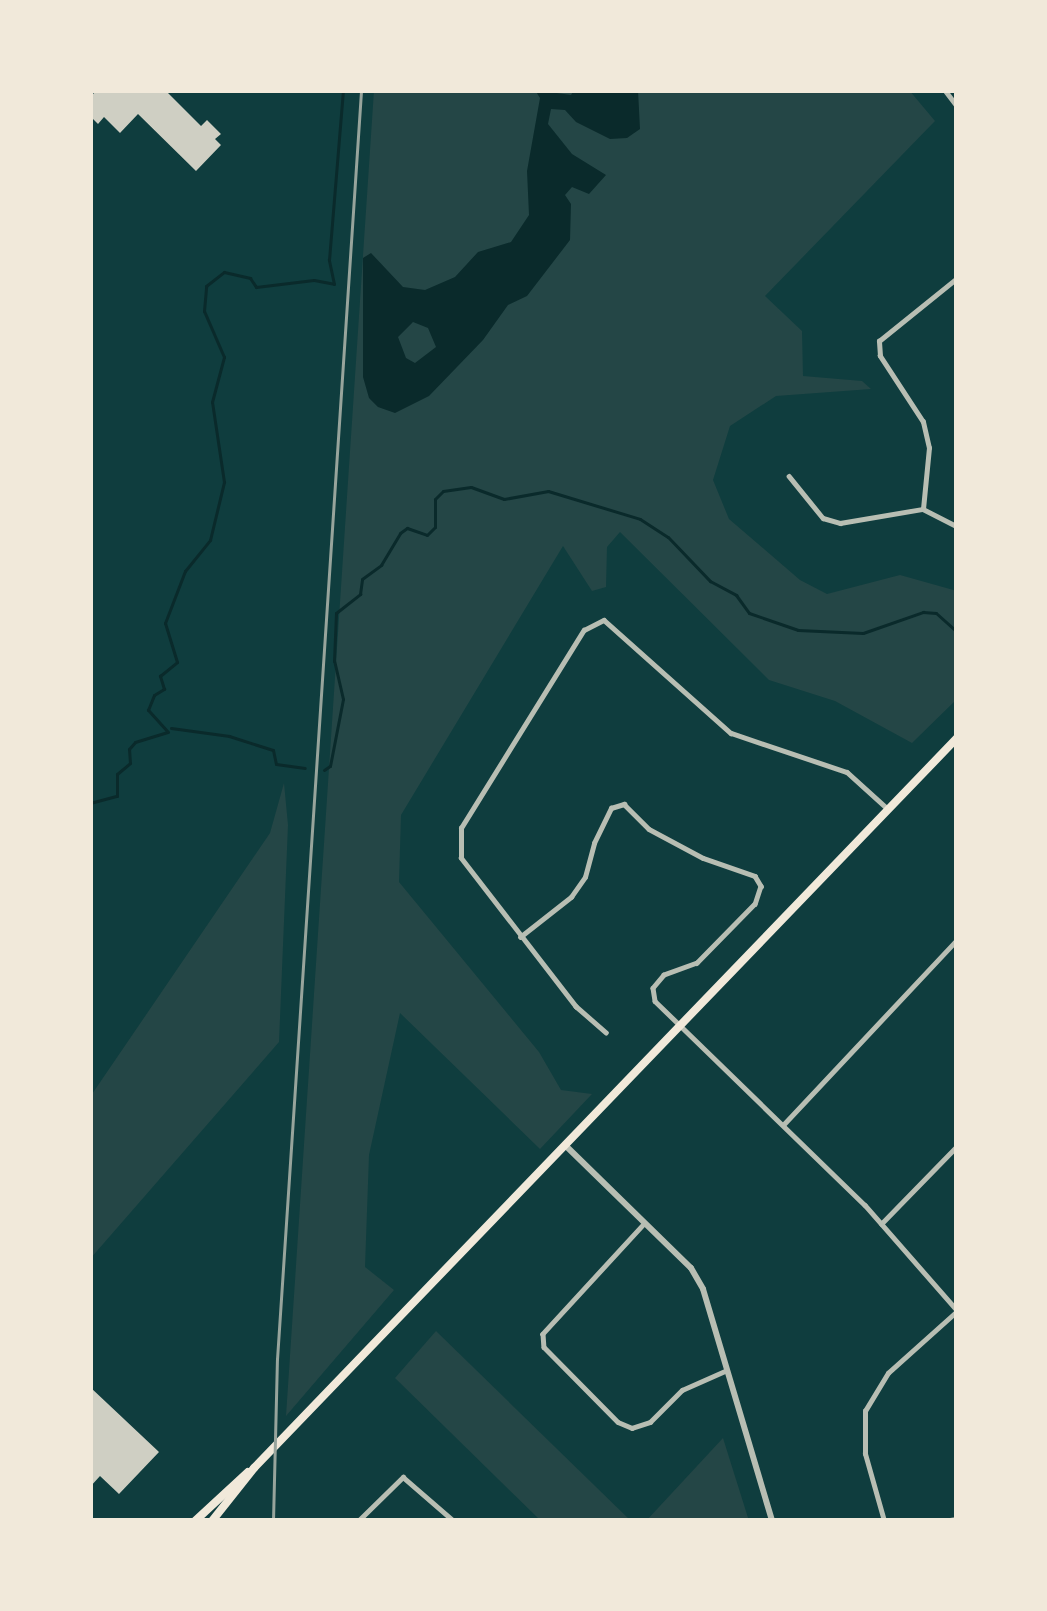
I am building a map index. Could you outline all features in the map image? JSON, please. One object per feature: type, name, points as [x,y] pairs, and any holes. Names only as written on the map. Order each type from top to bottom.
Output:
[{"type":"main road","points":[[196,1521],[254,1468],[567,1147],[957,738]]},
{"type":"main road","points":[[212,1521],[254,1468]]},
{"type":"street","points":[[945,90],[957,106]]},
{"type":"street","points":[[923,509],[929,448],[923,422],[880,356],[879,341],[957,278]]},
{"type":"street","points":[[789,476],[823,518],[840,523],[923,509],[957,526]]},
{"type":"street","points":[[607,1033],[576,1007],[460,858],[460,828],[584,630],[604,620],[731,733],[847,772],[888,809]]},
{"type":"street","points":[[520,937],[571,897],[585,878],[593,843],[610,808],[624,804],[667,838],[755,875],[761,886],[755,904],[697,963],[664,975],[653,988],[656,1001],[881,1224],[957,1311],[888,1373],[865,1411],[865,1454],[884,1521]]},
{"type":"street","points":[[783,1125],[957,940]]},
{"type":"street","points":[[881,1224],[957,1146]]},
{"type":"street","points":[[567,1147],[692,1268],[710,1306],[772,1521]]},
{"type":"street","points":[[645,1223],[543,1334],[544,1347],[618,1422],[632,1428],[650,1422],[682,1390],[729,1369]]},
{"type":"street","points":[[358,1521],[403,1477],[454,1521]]},
{"type":"street","points":[[944,1521],[956,1519]]},
{"type":"shaded area","points":[[374,90],[909,90],[935,121],[765,296],[802,331],[803,376],[862,381],[871,389],[776,396],[730,426],[713,480],[729,519],[800,580],[827,594],[900,575],[957,591],[957,699],[912,743],[835,701],[769,680],[620,532],[607,547],[606,587],[592,591],[563,546],[401,815],[399,882],[539,1052],[561,1090],[592,1094],[540,1149],[400,1013],[369,1155],[365,1267],[394,1290],[286,1416]]},
{"type":"shaded area","points":[[535,90],[571,95],[574,90],[638,90],[640,129],[627,138],[610,139],[576,122],[565,110],[551,109],[548,124],[572,154],[606,175],[589,194],[572,187],[565,195],[571,204],[570,240],[527,296],[508,305],[483,340],[429,396],[395,413],[378,407],[369,398],[363,377],[363,258],[371,253],[403,287],[425,290],[455,277],[478,252],[511,242],[529,215],[527,171],[540,98]],"holes":[[[413,322],[428,328],[436,347],[415,363],[406,358],[398,337]]]},
{"type":"shaded area","points":[[284,783],[288,825],[279,1042],[90,1259],[90,1097],[270,833]]},
{"type":"shaded area","points":[[436,1331],[631,1521],[541,1521],[395,1378]]},
{"type":"shaded area","points":[[723,1438],[749,1521],[646,1521]]},
{"type":"building","points":[[97,90],[165,90],[201,126],[207,120],[221,134],[215,139],[221,145],[196,171],[138,114],[120,133],[104,117],[98,124],[90,116],[90,97]]},
{"type":"building","points":[[90,1387],[159,1452],[119,1494],[100,1476],[90,1487]]},
{"type":"waterway","points":[[90,803],[117,796],[117,774],[130,763],[129,749],[135,742],[168,732],[148,710],[154,695],[164,689],[160,676],[177,662],[165,623],[185,571],[210,540],[224,482],[212,402],[224,357],[204,311],[206,286],[224,272],[250,278],[256,287],[314,280],[334,284],[329,260],[343,90]]},
{"type":"waterway","points":[[324,770],[330,766],[343,699],[334,661],[336,613],[360,594],[362,579],[381,565],[400,533],[407,528],[427,535],[435,527],[435,499],[443,491],[471,487],[504,499],[548,491],[640,519],[668,537],[710,581],[736,595],[749,613],[798,630],[863,633],[923,612],[936,613],[957,632]]},
{"type":"waterway","points":[[171,728],[229,736],[273,750],[276,764],[305,768]]},
{"type":"railway","points":[[273,1521],[277,1359],[361,90]]}]
